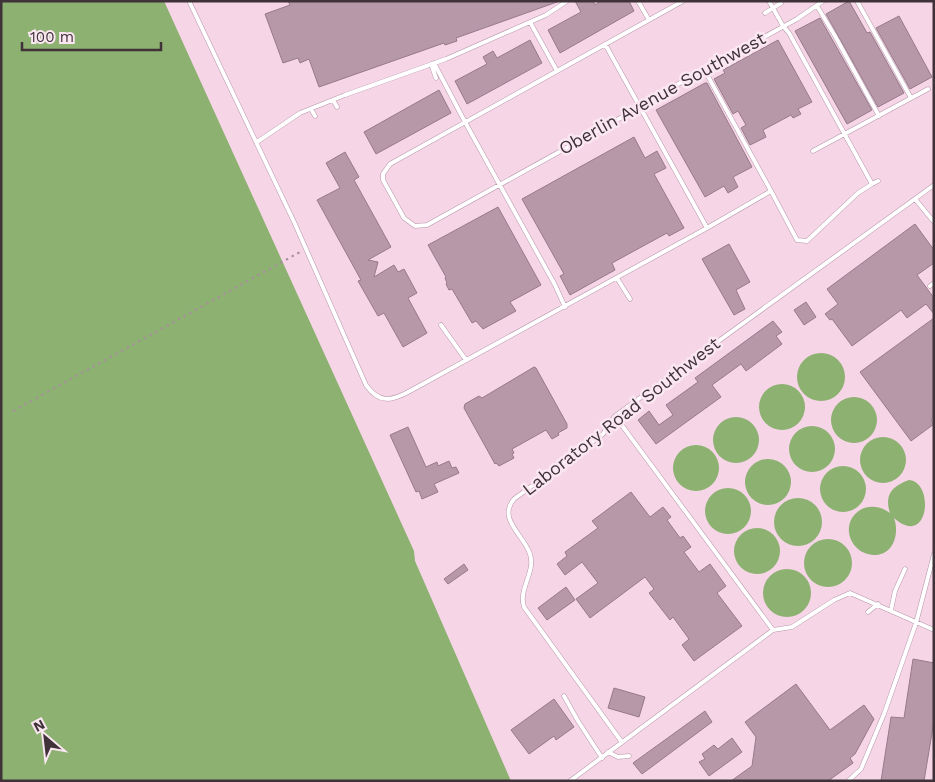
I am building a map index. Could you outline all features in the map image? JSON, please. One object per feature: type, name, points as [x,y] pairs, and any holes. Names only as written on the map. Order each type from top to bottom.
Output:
[{"type":"lane","points":[[189,1],[257,142],[370,391],[382,399],[390,400],[397,398],[441,376],[466,360],[565,307],[771,191]]},
{"type":"lane","points":[[257,142],[300,113],[357,90],[433,64],[546,15],[567,1]]},
{"type":"lane","points":[[638,1],[649,20]]},
{"type":"lane","points":[[465,122],[683,1]]},
{"type":"lane","points":[[770,1],[872,184]]},
{"type":"lane","name":"Oberlin Avenue Southwest","points":[[465,122],[387,166],[383,174],[383,180],[404,218],[411,225],[422,226],[500,184],[783,26],[823,1]]},
{"type":"lane","points":[[857,1],[911,98]]},
{"type":"lane","points":[[765,12],[782,3]]},
{"type":"lane","points":[[817,6],[879,116]]},
{"type":"lane","points":[[530,22],[557,71]]},
{"type":"lane","points":[[605,44],[707,228]]},
{"type":"lane","points":[[433,64],[436,78]]},
{"type":"lane","points":[[433,64],[555,284],[565,307]]},
{"type":"lane","points":[[704,69],[797,240],[801,242],[807,241],[858,193],[878,180]]},
{"type":"lane","points":[[813,151],[928,89]]},
{"type":"lane","points":[[357,90],[360,97]]},
{"type":"lane","points":[[333,100],[336,107]]},
{"type":"lane","points":[[311,108],[315,116]]},
{"type":"lane","name":"Laboratory Road Southwest","points":[[621,741],[524,607],[522,596],[530,571],[531,557],[526,544],[509,519],[510,504],[514,499],[603,434],[615,416],[934,185]]},
{"type":"lane","points":[[929,188],[934,194]]},
{"type":"lane","points":[[915,199],[934,222]]},
{"type":"lane","points":[[617,278],[630,299]]},
{"type":"lane","points":[[441,325],[466,360]]},
{"type":"lane","points":[[615,416],[773,630]]},
{"type":"lane","points":[[848,781],[861,769],[869,752],[916,623],[934,554]]},
{"type":"lane","points":[[891,610],[895,591],[905,569]]},
{"type":"lane","points":[[570,781],[602,758],[621,741],[773,630],[792,627],[834,600],[850,593],[934,630]]},
{"type":"lane","points":[[868,612],[878,604]]},
{"type":"lane","points":[[564,696],[602,758]]},
{"type":"lane","points":[[608,752],[618,757],[628,756]]},
{"type":"path","points":[[13,411],[293,255]]},
{"type":"shaded area","points":[[1,1],[164,1],[414,551],[415,561],[511,781],[1,781]]},
{"type":"shaded area","points":[[821,353],[830,355],[838,360],[843,368],[845,377],[843,386],[838,394],[830,399],[821,401],[812,399],[804,394],[799,386],[797,377],[799,368],[804,360],[812,355]]},
{"type":"shaded area","points":[[782,384],[795,388],[801,394],[805,407],[801,420],[795,426],[782,430],[769,426],[763,420],[759,407],[763,394],[769,388]]},
{"type":"shaded area","points":[[854,397],[867,401],[873,407],[877,420],[873,433],[867,439],[854,443],[841,439],[835,433],[831,420],[835,407],[841,401]]},
{"type":"shaded area","points":[[732,417],[740,417],[749,421],[755,427],[759,440],[755,453],[749,459],[740,463],[732,463],[723,459],[717,453],[713,444],[713,436],[717,427],[723,421]]},
{"type":"shaded area","points":[[807,426],[817,426],[831,436],[835,449],[831,462],[825,468],[817,472],[807,472],[793,462],[789,454],[789,444],[799,430]]},
{"type":"shaded area","points":[[888,437],[900,443],[905,451],[905,469],[900,477],[892,482],[878,483],[866,477],[861,469],[860,455],[866,443],[874,438]]},
{"type":"shaded area","points":[[696,445],[709,449],[715,455],[719,468],[715,481],[709,487],[696,491],[683,487],[677,481],[673,468],[677,455],[683,449]]},
{"type":"shaded area","points":[[773,459],[777,460],[787,469],[790,473],[790,491],[781,501],[773,505],[763,505],[755,501],[746,491],[745,477],[749,469],[759,460]]},
{"type":"shaded area","points":[[838,466],[848,466],[862,476],[866,489],[862,502],[856,508],[848,512],[838,512],[824,502],[820,494],[820,484],[830,470]]},
{"type":"shaded area","points":[[909,480],[917,483],[923,491],[925,501],[921,520],[915,525],[906,525],[894,518],[896,524],[895,537],[886,552],[873,555],[860,551],[852,542],[850,536],[849,530],[852,518],[860,510],[870,507],[880,508],[890,513],[888,501],[891,492],[898,485]]},
{"type":"shaded area","points":[[733,488],[745,494],[750,502],[750,520],[745,528],[737,533],[723,534],[711,528],[706,520],[705,506],[711,494],[719,489]]},
{"type":"shaded area","points":[[798,498],[807,500],[815,505],[820,513],[822,522],[820,531],[815,539],[807,544],[798,546],[789,544],[781,539],[776,531],[774,522],[776,513],[781,505],[789,500]]},
{"type":"shaded area","points":[[752,528],[762,528],[776,538],[780,551],[776,564],[770,570],[762,574],[752,574],[738,564],[734,556],[734,546],[744,532]]},
{"type":"shaded area","points":[[828,539],[837,541],[845,546],[850,554],[852,563],[850,572],[845,580],[837,585],[828,587],[819,585],[811,580],[806,572],[804,563],[806,554],[811,546],[819,541]]},
{"type":"shaded area","points":[[787,569],[796,571],[804,576],[809,584],[811,593],[809,602],[804,610],[796,615],[787,617],[778,615],[770,610],[765,602],[763,593],[765,584],[770,576],[778,571]]},
{"type":"building","points":[[288,1],[557,2],[456,38],[457,41],[445,45],[444,43],[319,87],[309,59],[300,63],[298,58],[283,63],[265,14],[290,5]]},
{"type":"building","points":[[575,1],[593,1],[595,5],[601,1],[629,1],[634,11],[560,53],[548,30],[581,12]]},
{"type":"building","points":[[849,1],[867,33],[870,32],[904,93],[878,107],[826,14]]},
{"type":"building","points":[[899,16],[932,77],[910,89],[876,28]]},
{"type":"building","points":[[820,18],[872,110],[847,124],[795,31]]},
{"type":"building","points":[[530,40],[542,63],[467,104],[455,81],[487,64],[483,57],[493,51],[497,58]]},
{"type":"building","points":[[778,40],[812,102],[798,109],[801,114],[793,118],[791,115],[763,130],[766,137],[750,145],[741,128],[746,125],[738,111],[733,114],[714,79],[725,73],[723,70]]},
{"type":"building","points":[[707,83],[752,167],[733,177],[738,187],[728,193],[724,186],[705,197],[656,110]]},
{"type":"building","points":[[439,90],[451,113],[376,154],[364,132]]},
{"type":"building","points":[[634,137],[645,158],[657,151],[666,168],[654,174],[684,228],[669,236],[667,233],[612,263],[615,270],[570,295],[560,276],[564,274],[522,199]]},
{"type":"building","points":[[345,152],[359,177],[354,180],[391,247],[368,260],[378,262],[374,277],[394,265],[398,272],[404,269],[417,293],[408,298],[427,333],[403,347],[384,313],[378,316],[358,281],[361,280],[317,200],[340,188],[326,163]]},
{"type":"building","points":[[498,207],[541,285],[510,302],[516,311],[483,329],[476,321],[472,323],[452,289],[449,290],[446,284],[446,277],[428,245]]},
{"type":"building","points":[[915,224],[934,250],[934,263],[917,275],[934,298],[934,314],[926,304],[907,318],[901,310],[852,346],[832,319],[830,320],[825,314],[838,304],[827,289]]},
{"type":"building","points":[[729,244],[750,282],[736,290],[745,309],[734,315],[702,259]]},
{"type":"building","points":[[806,302],[816,317],[804,325],[794,310]]},
{"type":"building","points":[[934,318],[934,418],[931,420],[934,424],[911,441],[860,372]]},
{"type":"building","points":[[773,321],[782,332],[776,336],[782,344],[746,371],[741,364],[712,385],[721,397],[656,444],[638,420],[649,411],[659,425],[673,415],[666,405],[698,382],[695,378]]},
{"type":"building","points":[[534,367],[567,424],[567,428],[552,439],[546,430],[512,449],[514,458],[499,466],[495,464],[464,408],[465,404],[479,396],[482,398]]},
{"type":"building","points":[[408,427],[426,467],[437,462],[438,466],[449,461],[452,468],[456,467],[459,473],[434,484],[438,492],[422,499],[419,491],[416,492],[390,435]]},
{"type":"building","points":[[631,492],[650,517],[663,507],[671,517],[667,520],[680,538],[683,536],[691,547],[684,552],[699,572],[710,564],[726,586],[717,593],[742,626],[694,661],[682,645],[689,639],[673,617],[670,620],[649,593],[654,589],[645,577],[590,618],[576,599],[598,583],[582,562],[565,575],[557,564],[567,556],[565,552],[598,528],[592,521]]},
{"type":"building","points":[[464,564],[468,570],[448,584],[444,579]]},
{"type":"building","points":[[566,587],[575,600],[547,620],[538,608]]},
{"type":"building","points":[[913,659],[934,663],[934,721],[924,781],[881,781],[891,717],[904,718]]},
{"type":"building","points":[[796,684],[830,730],[864,705],[874,719],[855,754],[850,758],[853,763],[828,781],[731,781],[752,766],[756,737],[745,722]]},
{"type":"building","points":[[614,688],[645,697],[639,717],[608,708]]},
{"type":"building","points":[[554,699],[574,727],[556,740],[554,736],[529,754],[511,730]]},
{"type":"building","points":[[705,711],[712,722],[642,774],[633,763]]},
{"type":"building","points":[[732,738],[742,752],[709,776],[699,762],[705,759],[702,754],[714,745],[718,749]]}]
